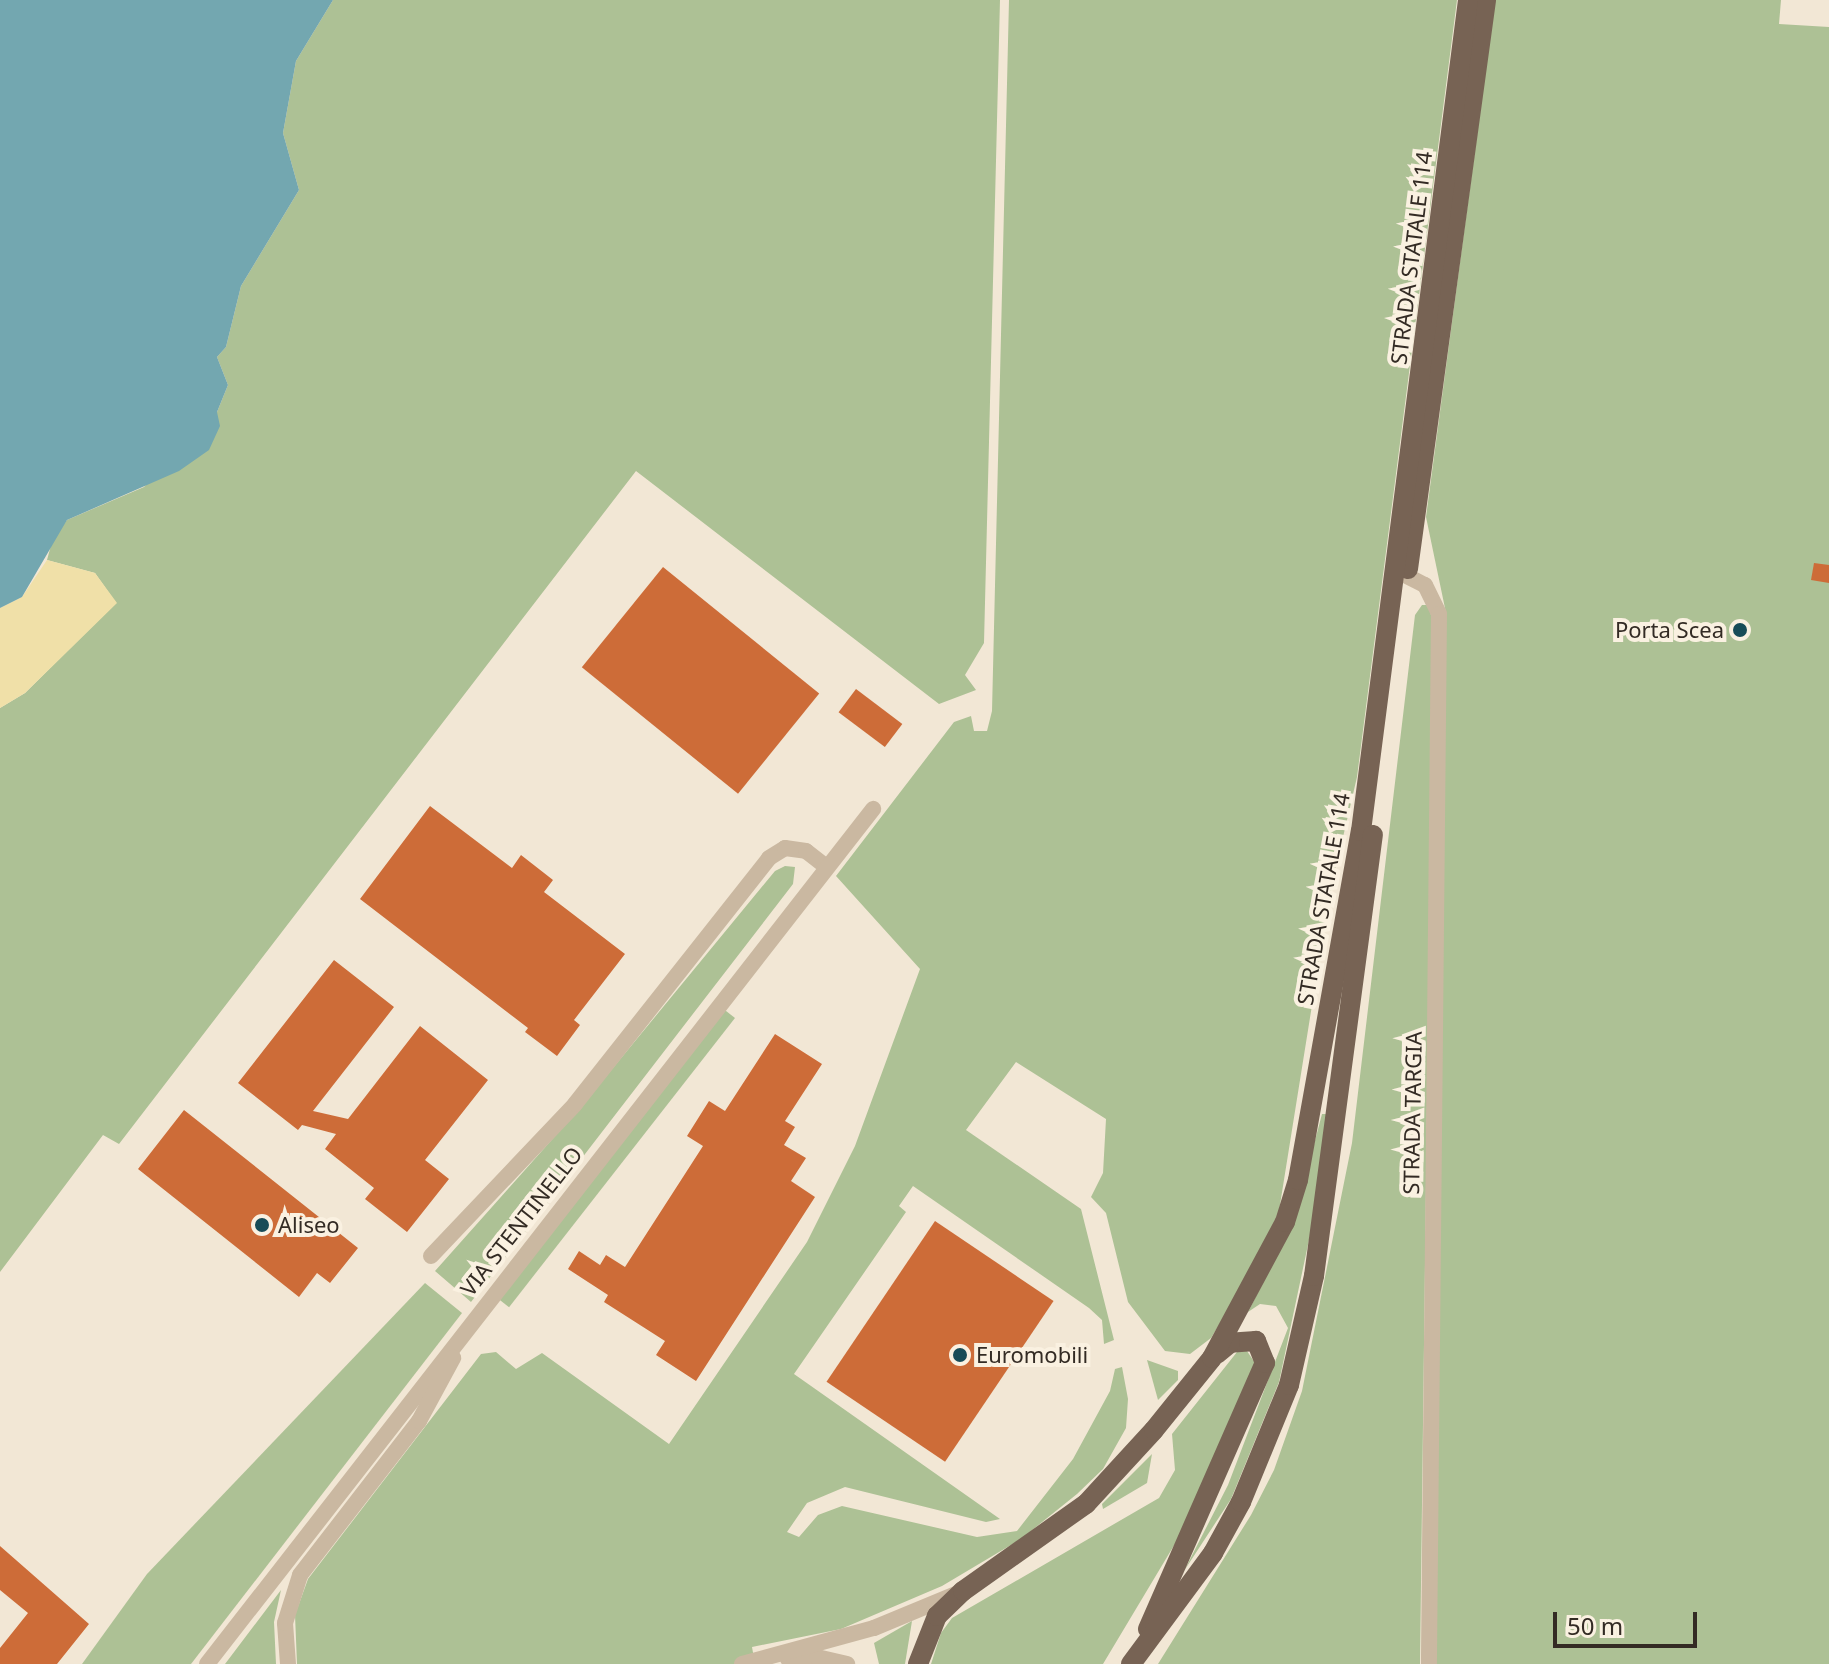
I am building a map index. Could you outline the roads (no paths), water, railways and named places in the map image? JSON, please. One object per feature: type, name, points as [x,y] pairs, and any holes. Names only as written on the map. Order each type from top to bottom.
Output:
[{"type":"main road","name":"STRADA STATALE 114","points":[[918,1664],[937,1616],[963,1591],[1086,1504],[1212,1358],[1272,1252],[1298,1180],[1361,831],[1468,0]]},
{"type":"main road","name":"STRADA STATALE 114","points":[[1134,1660],[1213,1553],[1241,1502],[1273,1430],[1300,1341],[1337,1115],[1486,0]]},
{"type":"main road","points":[[1134,1660],[1265,1363],[1256,1341],[1242,1339],[1212,1358]]},
{"type":"street","name":"STRADA TARGIA","points":[[1407,576],[1425,585],[1439,614],[1429,1664]]},
{"type":"street","name":"VIA STENTINELLO","points":[[207,1664],[825,866],[873,809]]},
{"type":"street","points":[[431,1256],[575,1104],[769,858],[785,848],[806,851],[825,866]]},
{"type":"street","points":[[288,1664],[285,1623],[300,1575],[419,1421],[480,1310]]},
{"type":"street","points":[[748,1663],[874,1628],[963,1591]]},
{"type":"street","points":[[748,1663],[817,1657],[847,1664]]},
{"type":"water","points":[[0,0],[333,0],[296,61],[283,133],[299,190],[241,286],[226,347],[217,357],[228,385],[217,412],[220,426],[209,450],[179,471],[67,520],[22,597],[0,608]]},
{"type":"place","name":"Porta Scea","points":[[1740,630]]},
{"type":"place","name":"Aliseo","points":[[262,1225]]},
{"type":"place","name":"Euromobili","points":[[960,1355]]}]
